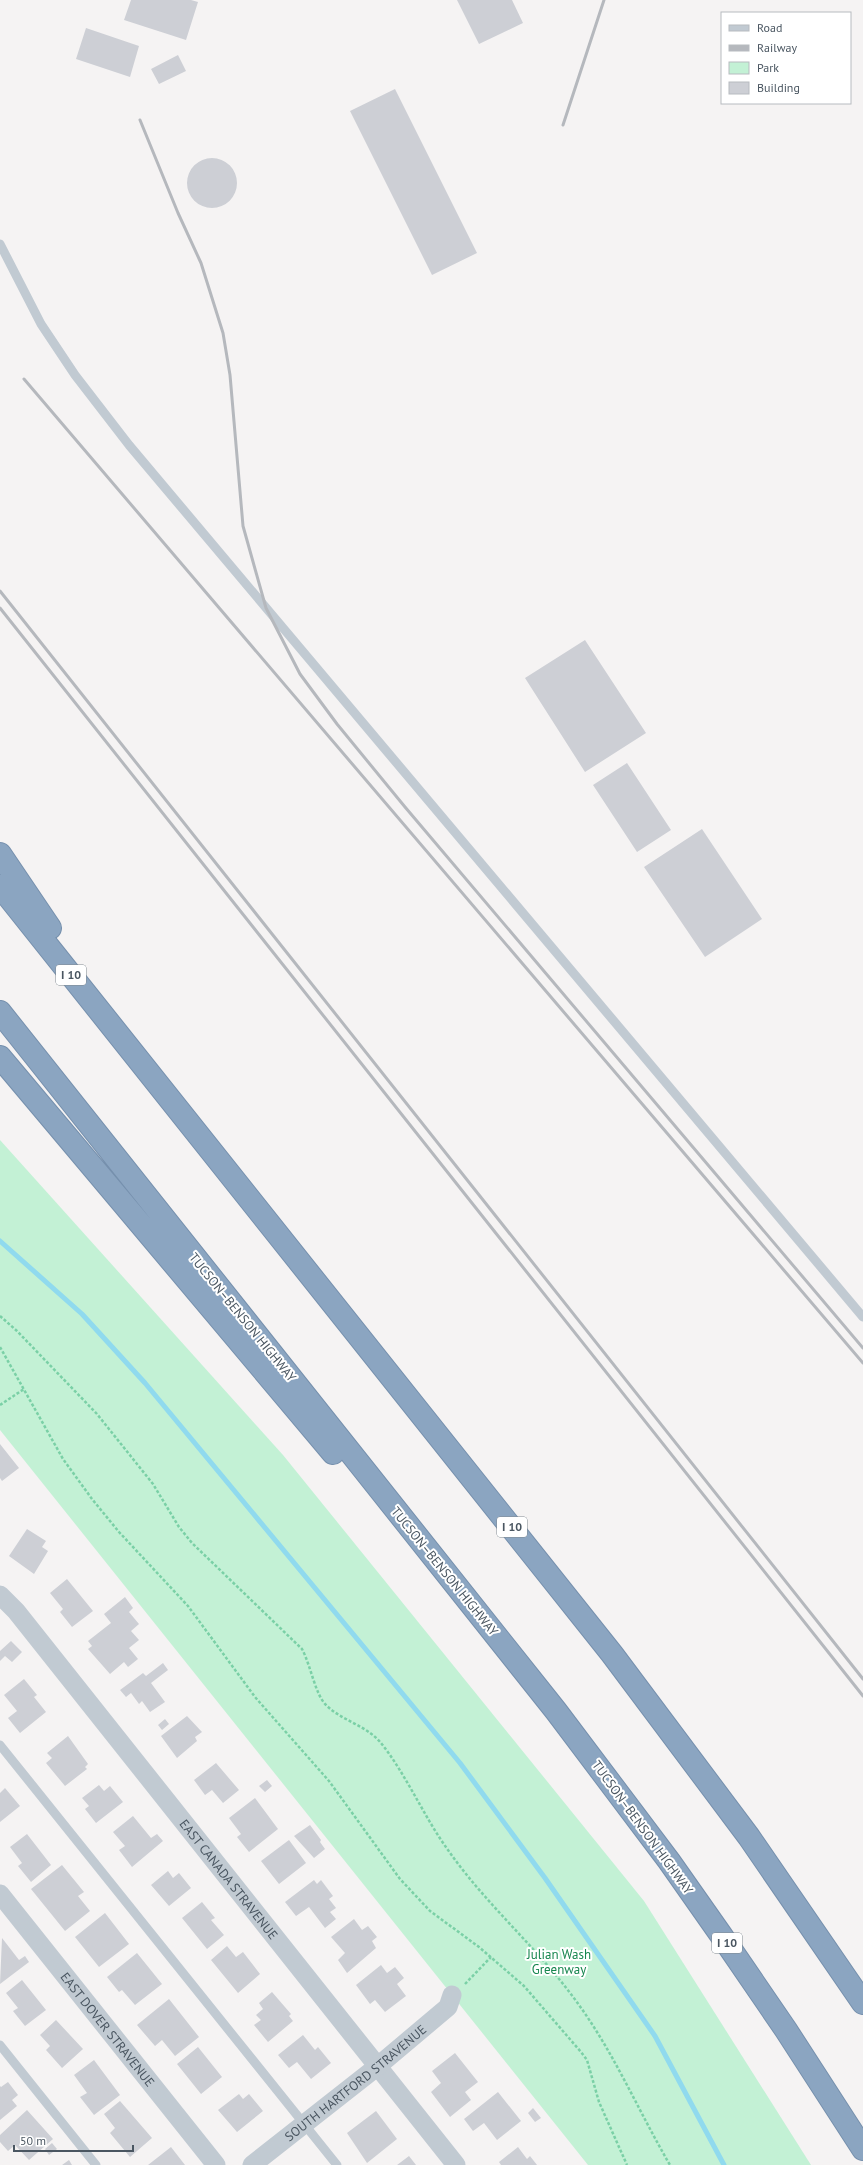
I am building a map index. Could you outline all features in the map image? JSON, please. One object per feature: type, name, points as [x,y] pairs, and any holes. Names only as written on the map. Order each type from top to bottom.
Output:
[{"type":"highway","points":[[0,854],[142,1065]]},
{"type":"highway","name":"I 10","points":[[0,886],[612,1654],[749,1837],[863,2003]]},
{"type":"highway","name":"TUCSON–BENSON HIGHWAY","points":[[0,1012],[582,1744],[721,1934],[863,2149]]},
{"type":"highway","points":[[0,1057],[295,1409],[582,1744]]},
{"type":"street","name":"EAST CANADA STRAVENUE","points":[[0,1595],[16,1611],[456,2165]]},
{"type":"street","name":"EAST DOVER STRAVENUE","points":[[0,1894],[216,2165]]},
{"type":"street","name":"SOUTH HARTFORD STRAVENUE","points":[[252,2165],[378,2066],[448,2006],[452,1995]]},
{"type":"lane","points":[[0,244],[41,324],[75,375],[129,445],[863,1318]]},
{"type":"lane","points":[[0,1745],[337,2165]]},
{"type":"lane","points":[[0,2045],[96,2165]]},
{"type":"path","points":[[0,1316],[18,1331],[97,1414],[153,1484],[179,1528],[192,1543],[302,1649],[311,1668],[317,1693],[325,1704],[335,1713],[365,1729],[381,1743],[448,1850],[470,1880],[544,1960],[579,2004],[620,2072],[670,2165]]},
{"type":"path","points":[[0,1347],[64,1459],[92,1498],[119,1532],[188,1606],[256,1697],[329,1781],[400,1879],[430,1911],[491,1957],[524,1986],[586,2060],[597,2096],[627,2165]]},
{"type":"path","points":[[0,1405],[24,1389]]},
{"type":"path","points":[[452,1995],[491,1957]]},
{"type":"green space","name":"Julian Wash Greenway","points":[[0,1140],[283,1455],[644,1901],[811,2165],[588,2165],[0,1430]]},
{"type":"building","points":[[131,0],[191,0],[198,2],[186,40],[124,20]]},
{"type":"building","points":[[457,0],[512,0],[523,23],[479,44]]},
{"type":"building","points":[[86,28],[139,46],[130,77],[76,59]]},
{"type":"building","points":[[178,55],[186,71],[159,84],[151,69]]},
{"type":"building","points":[[395,89],[477,253],[432,275],[350,111]]},
{"type":"building","points":[[212,158],[221,160],[232,169],[237,183],[235,192],[226,203],[212,208],[203,206],[192,197],[187,183],[189,174],[198,163]]},
{"type":"building","points":[[585,640],[646,733],[585,772],[525,678]]},
{"type":"building","points":[[627,763],[671,830],[637,852],[593,785]]},
{"type":"building","points":[[702,829],[762,919],[705,957],[644,867]]},
{"type":"building","points":[[0,1444],[19,1468],[2,1481],[0,1478]]},
{"type":"building","points":[[27,1529],[46,1541],[42,1547],[48,1551],[34,1574],[9,1556]]},
{"type":"building","points":[[67,1579],[93,1611],[72,1627],[60,1612],[63,1609],[50,1593]]},
{"type":"building","points":[[125,1597],[133,1608],[129,1612],[139,1624],[131,1631],[139,1640],[129,1648],[138,1659],[128,1667],[124,1662],[110,1674],[88,1649],[92,1646],[88,1641],[111,1623],[104,1614]]},
{"type":"building","points":[[11,1641],[22,1652],[12,1662],[5,1656],[0,1661],[0,1651]]},
{"type":"building","points":[[163,1663],[168,1670],[151,1683],[165,1702],[150,1712],[142,1701],[139,1704],[131,1693],[126,1697],[120,1690],[143,1673],[146,1676]]},
{"type":"building","points":[[24,1679],[37,1695],[34,1697],[46,1712],[20,1733],[8,1718],[17,1711],[4,1695]]},
{"type":"building","points":[[187,1716],[202,1732],[195,1737],[197,1741],[177,1758],[161,1736]]},
{"type":"building","points":[[165,1719],[169,1724],[162,1730],[158,1725]]},
{"type":"building","points":[[68,1736],[88,1764],[85,1767],[87,1769],[65,1786],[46,1763],[52,1758],[47,1753]]},
{"type":"building","points":[[216,1763],[239,1790],[223,1803],[212,1790],[205,1795],[194,1780]]},
{"type":"building","points":[[267,1780],[272,1786],[265,1792],[259,1786]]},
{"type":"building","points":[[99,1785],[104,1791],[110,1786],[123,1802],[96,1823],[85,1809],[89,1806],[82,1798]]},
{"type":"building","points":[[5,1788],[20,1806],[0,1822],[0,1793]]},
{"type":"building","points":[[255,1798],[278,1829],[249,1852],[237,1837],[241,1834],[229,1818]]},
{"type":"building","points":[[133,1816],[151,1838],[157,1834],[163,1841],[132,1867],[119,1850],[125,1846],[113,1832]]},
{"type":"building","points":[[310,1825],[321,1840],[320,1842],[325,1849],[314,1858],[294,1836]]},
{"type":"building","points":[[27,1834],[51,1865],[31,1882],[18,1866],[22,1863],[10,1847]]},
{"type":"building","points":[[289,1840],[306,1863],[279,1884],[261,1861]]},
{"type":"building","points":[[62,1865],[84,1892],[78,1896],[90,1911],[65,1931],[31,1889]]},
{"type":"building","points":[[168,1871],[173,1878],[179,1873],[191,1888],[169,1906],[151,1885]]},
{"type":"building","points":[[314,1880],[317,1884],[321,1880],[333,1896],[329,1899],[336,1908],[330,1912],[336,1919],[325,1928],[309,1907],[296,1916],[285,1902]]},
{"type":"building","points":[[202,1902],[215,1918],[211,1920],[224,1935],[207,1949],[182,1918]]},
{"type":"building","points":[[105,1913],[129,1944],[99,1967],[75,1937]]},
{"type":"building","points":[[354,1919],[362,1930],[368,1926],[377,1937],[372,1941],[376,1948],[347,1973],[338,1960],[345,1953],[331,1937]]},
{"type":"building","points":[[2,1938],[19,1960],[25,1956],[29,1962],[0,1984]]},
{"type":"building","points":[[227,1946],[236,1957],[243,1952],[260,1974],[238,1993],[211,1960]]},
{"type":"building","points":[[137,1953],[162,1984],[135,2005],[122,1990],[119,1992],[107,1977]]},
{"type":"building","points":[[381,1965],[387,1973],[395,1967],[404,1978],[397,1984],[406,1996],[385,2012],[375,2000],[370,2004],[356,1985]]},
{"type":"building","points":[[22,1980],[46,2010],[25,2026],[13,2011],[18,2008],[6,1993]]},
{"type":"building","points":[[272,1992],[291,2014],[289,2016],[293,2021],[268,2042],[254,2025],[261,2020],[256,2015],[263,2009],[259,2003]]},
{"type":"building","points":[[169,1999],[199,2037],[175,2056],[162,2040],[155,2046],[137,2025]]},
{"type":"building","points":[[56,2020],[83,2049],[62,2068],[46,2050],[50,2046],[40,2035]]},
{"type":"building","points":[[303,2035],[315,2050],[318,2047],[331,2063],[311,2079],[297,2062],[289,2068],[278,2055]]},
{"type":"building","points":[[198,2047],[222,2077],[201,2094],[177,2064]]},
{"type":"building","points":[[455,2053],[478,2082],[465,2092],[471,2100],[450,2117],[431,2092],[441,2083],[432,2071]]},
{"type":"building","points":[[94,2060],[120,2095],[94,2115],[80,2097],[87,2093],[74,2075]]},
{"type":"building","points":[[8,2082],[18,2095],[12,2100],[17,2106],[0,2120],[0,2086],[1,2087]]},
{"type":"building","points":[[498,2092],[521,2121],[497,2140],[484,2123],[473,2131],[464,2119]]},
{"type":"building","points":[[239,2094],[243,2099],[249,2094],[263,2111],[237,2132],[218,2110]]},
{"type":"building","points":[[120,2101],[152,2138],[130,2157],[110,2133],[115,2128],[104,2114]]},
{"type":"building","points":[[533,2108],[541,2118],[535,2122],[528,2113]]},
{"type":"building","points":[[27,2110],[53,2139],[29,2160],[15,2145],[8,2151],[0,2142],[0,2135]]},
{"type":"building","points":[[376,2111],[397,2139],[367,2163],[347,2133]]},
{"type":"building","points":[[52,2143],[57,2149],[49,2155],[45,2149]]},
{"type":"building","points":[[171,2147],[185,2165],[148,2165]]},
{"type":"building","points":[[518,2147],[527,2159],[530,2156],[537,2165],[501,2165],[499,2162]]},
{"type":"building","points":[[409,2156],[416,2165],[397,2165]]},
{"type":"building","points":[[69,2160],[72,2165],[62,2165]]},
{"type":"waterway","points":[[0,1241],[82,1314],[145,1383],[460,1763],[545,1878],[655,2036],[724,2165]]},
{"type":"railway","points":[[563,125],[604,0]]},
{"type":"railway","points":[[140,120],[178,213],[201,263],[223,333],[230,375],[243,526],[266,608],[300,674],[337,724],[405,807],[863,1348]]},
{"type":"railway","points":[[24,379],[863,1363]]},
{"type":"railway","points":[[0,591],[863,1679]]},
{"type":"railway","points":[[0,608],[863,1696]]}]
